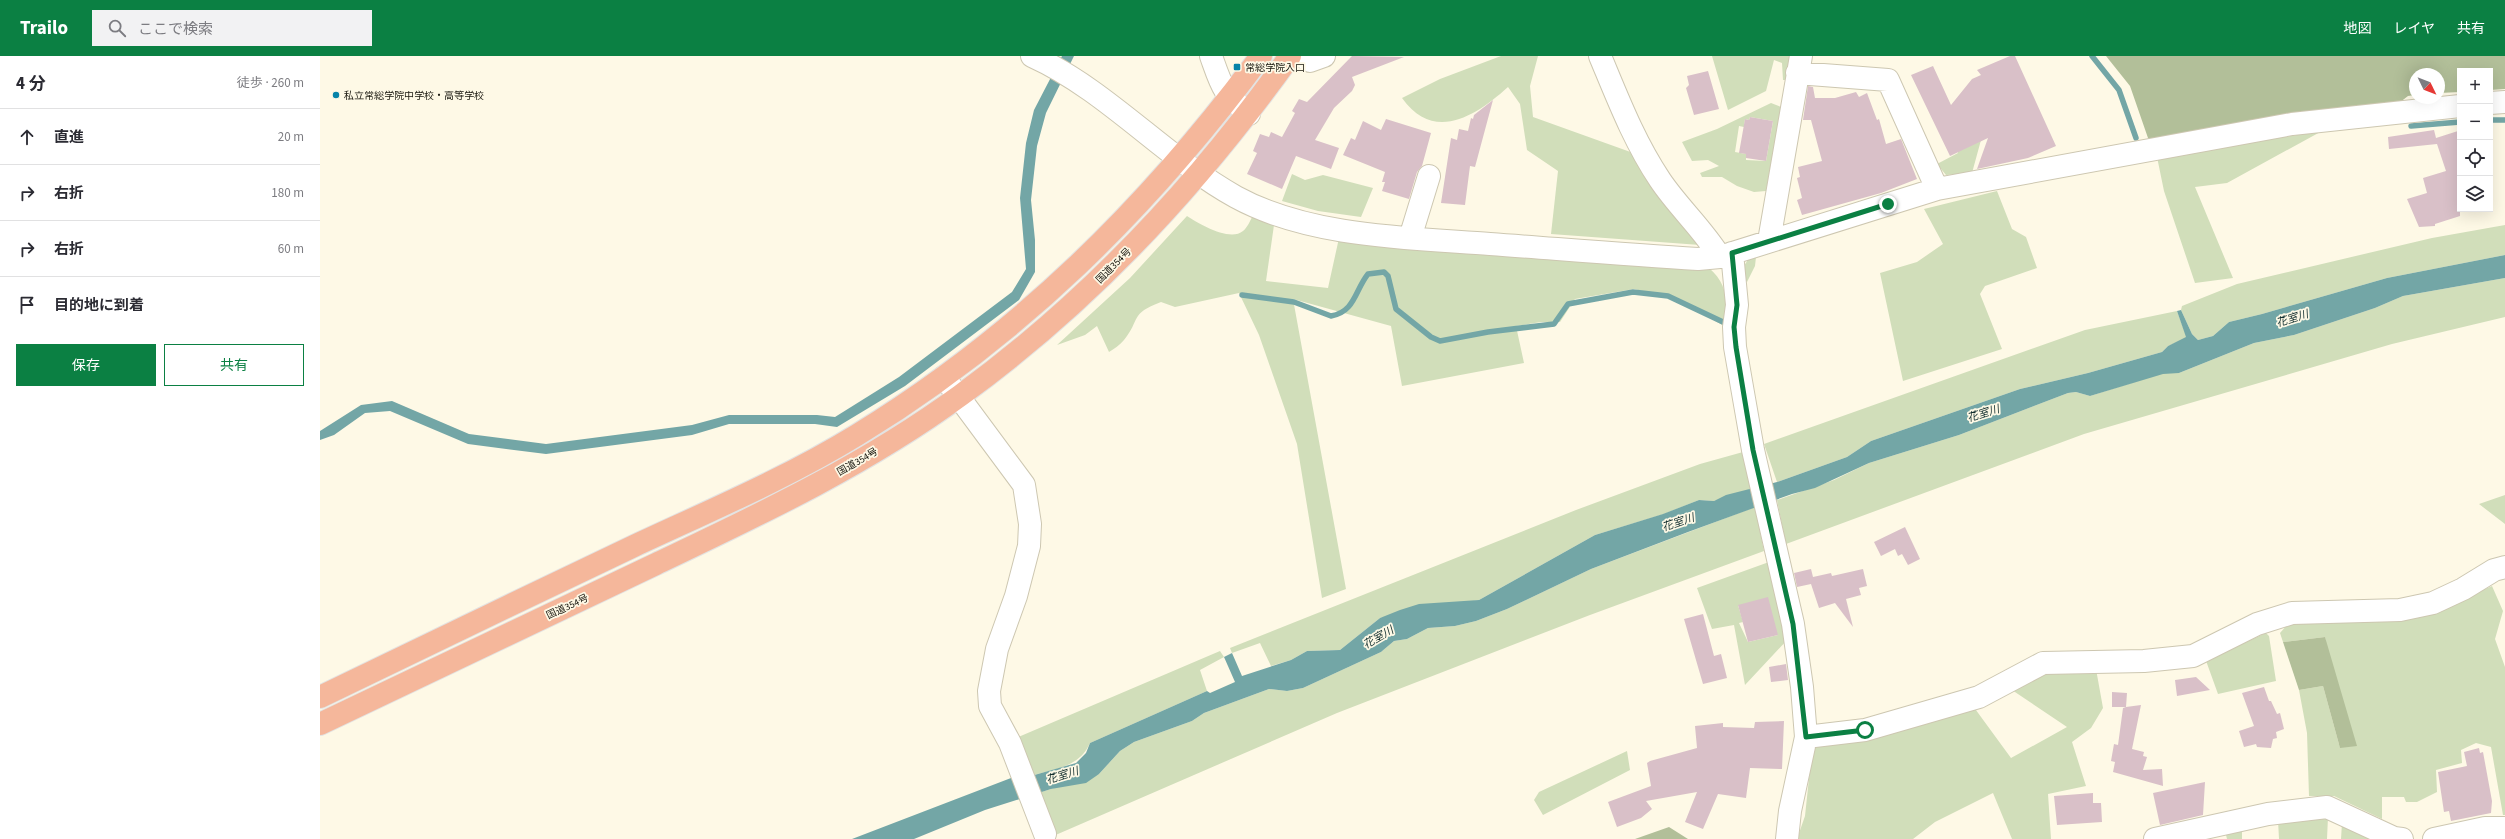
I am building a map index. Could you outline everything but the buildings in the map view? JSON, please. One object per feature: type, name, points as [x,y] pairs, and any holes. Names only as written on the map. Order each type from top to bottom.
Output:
[{"type":"highway","points":[[320,697],[754,490],[856,435],[944,377],[1052,290],[1097,248],[1179,161],[1230,98],[1261,56]]},
{"type":"highway","name":"国道354号","points":[[320,724],[769,510],[868,455],[959,397],[1021,349],[1070,307],[1112,267],[1200,174],[1249,114],[1290,56]]},
{"type":"street","points":[[1211,56],[1217,76],[1230,98],[1249,114]]},
{"type":"street","points":[[1301,56],[1310,61],[1324,56]]},
{"type":"street","points":[[1600,56],[1628,124],[1642,151],[1661,181],[1726,255],[1737,305],[1734,327],[1736,347],[1753,450],[1796,645],[1806,737],[1790,811],[1787,839]]},
{"type":"street","points":[[1046,59],[1179,161],[1236,197],[1293,218],[1342,230],[1410,238],[1698,259],[1726,255],[1937,189],[2292,124],[2400,111],[2457,106]]},
{"type":"street","points":[[1769,241],[1799,64],[1888,80],[1937,189]]},
{"type":"street","points":[[2493,103],[2505,102]]},
{"type":"street","points":[[1410,238],[1429,176]]},
{"type":"street","points":[[944,377],[1024,485],[1030,524],[1028,546],[1016,596],[997,649],[989,691],[990,706],[1010,743],[1045,834]]},
{"type":"street","points":[[1806,737],[1865,730],[1979,697],[2043,663],[2144,661],[2186,657],[2257,624],[2292,614],[2400,610],[2433,603],[2464,589],[2494,570],[2505,567]]},
{"type":"street","points":[[2155,839],[2268,814],[2302,808],[2327,807],[2394,838],[2402,839]]},
{"type":"street","points":[[2434,839],[2485,828],[2505,828]]},
{"type":"green space","points":[[1501,56],[1538,56],[1530,86],[1533,117],[1636,154],[1700,245],[1551,234],[1558,171],[1527,150],[1520,104],[1508,87],[1496,98],[1469,115],[1455,120],[1441,122],[1428,119],[1414,112],[1402,98],[1440,79]]},
{"type":"green space","points":[[1712,56],[1793,56],[1789,80],[1783,80],[1782,63],[1774,60],[1766,91],[1728,110]]},
{"type":"green space","points":[[2106,56],[2505,56],[2505,89],[2493,90],[2493,68],[2457,68],[2457,92],[2445,93],[2445,68],[2409,68],[2409,96],[2399,103],[2154,140],[2148,138],[2130,86]]},
{"type":"green space","points":[[1771,103],[1781,107],[1766,191],[1754,192],[1737,186],[1722,177],[1702,177],[1700,173],[1719,166],[1708,160],[1692,161],[1682,142],[1717,129]],"holes":[[[1750,117],[1773,121],[1766,161],[1746,160],[1746,154],[1735,152],[1739,126],[1744,127],[1745,119],[1749,120]]]},
{"type":"green space","points":[[2322,131],[2227,183],[2195,187],[2233,278],[2195,283],[2164,191],[2157,157]]},
{"type":"green space","points":[[1981,140],[1972,173],[1946,175],[1937,164],[1958,153],[1955,146]]},
{"type":"green space","points":[[1292,174],[1305,180],[1323,175],[1373,188],[1361,217],[1318,211],[1282,201]]},
{"type":"green space","points":[[1997,191],[2012,229],[2026,237],[2037,268],[1985,286],[1980,294],[2002,349],[1903,381],[1880,273],[1917,262],[1943,244],[1924,209]]},
{"type":"green space","points":[[1187,216],[1215,231],[1230,234],[1237,234],[1243,231],[1252,217],[1274,225],[1266,281],[1328,288],[1339,238],[1709,268],[1720,281],[1725,294],[1726,309],[1724,326],[1677,299],[1634,289],[1575,299],[1560,322],[1541,322],[1516,326],[1524,363],[1402,386],[1391,326],[1293,299],[1346,589],[1322,598],[1297,444],[1259,335],[1239,293],[1175,307],[1161,302],[1151,306],[1140,314],[1124,340],[1109,352],[1097,326],[1085,335],[1057,345],[1130,278]]},
{"type":"green space","points":[[2505,225],[2505,255],[2387,278],[2229,322],[2213,336],[2198,340],[2192,334],[2181,310],[2182,306],[2237,284],[2432,238]]},
{"type":"green space","points":[[1751,255],[1756,257],[1755,266],[1747,282],[1744,279],[1742,269]]},
{"type":"green space","points":[[2505,278],[2505,317],[2392,344],[2084,434],[1786,544],[1777,500],[1834,480],[1869,463],[1959,435],[2068,393],[2076,392],[2090,396],[2163,373],[2179,373],[2254,343],[2294,335],[2375,308],[2403,296]]},
{"type":"green space","points":[[2177,311],[2187,338],[2168,346],[2162,352],[2088,373],[2020,389],[1871,441],[1847,457],[1777,482],[1764,444],[2085,330]]},
{"type":"green space","points":[[1743,452],[1751,489],[1714,501],[1699,500],[1664,514],[1595,535],[1479,600],[1380,618],[1340,650],[1307,651],[1291,660],[1271,666],[1260,643],[1232,653],[1230,648],[1576,510],[1700,464]]},
{"type":"green space","points":[[2505,495],[2505,524],[2479,504]]},
{"type":"green space","points":[[1755,507],[1764,551],[1590,615],[1337,713],[1051,837],[1035,794],[1099,774],[1120,751],[1134,742],[1192,721],[1204,713],[1269,689],[1287,691],[1303,688],[1381,652],[1394,641],[1407,639],[1428,628],[1455,626],[1476,621],[1507,609],[1591,569]]},
{"type":"green space","points":[[1769,562],[1788,639],[1745,685],[1734,625],[1712,629],[1697,588]],"holes":[[[1738,605],[1778,635],[1748,642],[1739,623],[1743,622]]]},
{"type":"green space","points":[[2492,586],[2503,611],[2495,639],[2505,667],[2505,815],[2503,815],[2491,747],[2476,743],[2461,750],[2462,763],[2436,770],[2437,792],[2417,802],[2406,802],[2404,797],[2382,797],[2382,819],[2334,796],[2309,796],[2307,733],[2299,690],[2323,686],[2340,748],[2325,637],[2283,642],[2280,633],[2288,624],[2455,602]]},
{"type":"green space","points":[[2266,633],[2269,636],[2276,681],[2218,694],[2205,658],[2217,655]]},
{"type":"green space","points":[[2325,637],[2357,746],[2340,748],[2323,686],[2299,690],[2283,642]]},
{"type":"green space","points":[[1220,651],[1224,657],[1200,670],[1207,691],[1090,743],[1080,758],[1065,766],[1031,776],[1016,738]]},
{"type":"green space","points":[[2096,669],[2103,708],[2091,728],[2072,742],[2086,786],[2048,794],[2051,839],[2012,839],[1993,793],[1935,822],[1913,839],[1797,839],[1805,816],[1813,741],[1973,706],[2011,758],[2067,727],[2009,688],[2047,670]]},
{"type":"green space","points":[[1627,751],[1630,770],[1543,815],[1534,800],[1539,792]]},
{"type":"green space","points":[[2328,817],[2327,839],[2279,839],[2278,820]]},
{"type":"green space","points":[[2342,823],[2373,839],[2341,839]]},
{"type":"green space","points":[[1669,827],[1688,839],[1635,839]]},
{"type":"green space","points":[[2242,830],[2242,839],[2227,839],[2226,835]]},
{"type":"water","points":[[1062,56],[1074,56],[1046,113],[1037,146],[1031,200],[1035,240],[1035,272],[1019,300],[905,386],[837,427],[815,424],[729,424],[692,435],[546,454],[468,444],[390,411],[365,413],[334,435],[320,440],[320,431],[361,405],[392,401],[469,434],[546,444],[692,425],[729,415],[817,415],[835,417],[899,377],[1012,292],[1026,269],[1020,198],[1026,143],[1034,110]]},
{"type":"water","name":"花室川","points":[[2505,255],[2505,278],[2403,296],[2375,308],[2294,335],[2254,343],[2179,373],[2163,374],[2090,396],[2076,392],[2068,393],[1959,435],[1869,463],[1815,488],[1792,494],[1591,569],[1507,609],[1476,621],[1455,626],[1428,628],[1407,639],[1394,641],[1381,652],[1303,688],[1287,691],[1269,689],[1204,713],[1192,721],[1134,742],[1120,751],[1099,774],[1086,783],[1051,789],[985,810],[914,839],[852,839],[1011,778],[1031,776],[1076,763],[1086,753],[1090,743],[1207,691],[1210,693],[1235,682],[1224,657],[1232,653],[1242,676],[1291,660],[1307,651],[1340,650],[1380,618],[1419,604],[1479,600],[1595,535],[1663,514],[1699,500],[1714,501],[1726,495],[1777,482],[1847,457],[1871,441],[2020,389],[2088,373],[2162,352],[2168,346],[2186,337],[2177,311],[2181,310],[2192,334],[2198,340],[2213,336],[2229,322],[2387,278]]},
{"type":"waterway","points":[[2092,56],[2119,90],[2136,138]]},
{"type":"waterway","points":[[2493,120],[2505,120]]},
{"type":"waterway","points":[[2411,126],[2457,122]]},
{"type":"waterway","points":[[1242,295],[1294,302],[1331,316],[1339,314],[1350,305],[1368,274],[1384,272],[1388,276],[1396,309],[1431,337],[1440,341],[1488,332],[1554,324],[1568,304],[1633,292],[1668,296],[1723,322]]},
{"type":"place","name":"常総学院入口","points":[[1237,67]]},
{"type":"place","name":"私立常総学院中学校・高等学校","points":[[336,95]]},
{"type":"route","points":[[1865,730],[1806,737],[1802,687],[1793,624],[1753,450],[1736,347],[1734,327],[1737,305],[1732,253],[1888,204]]}]
